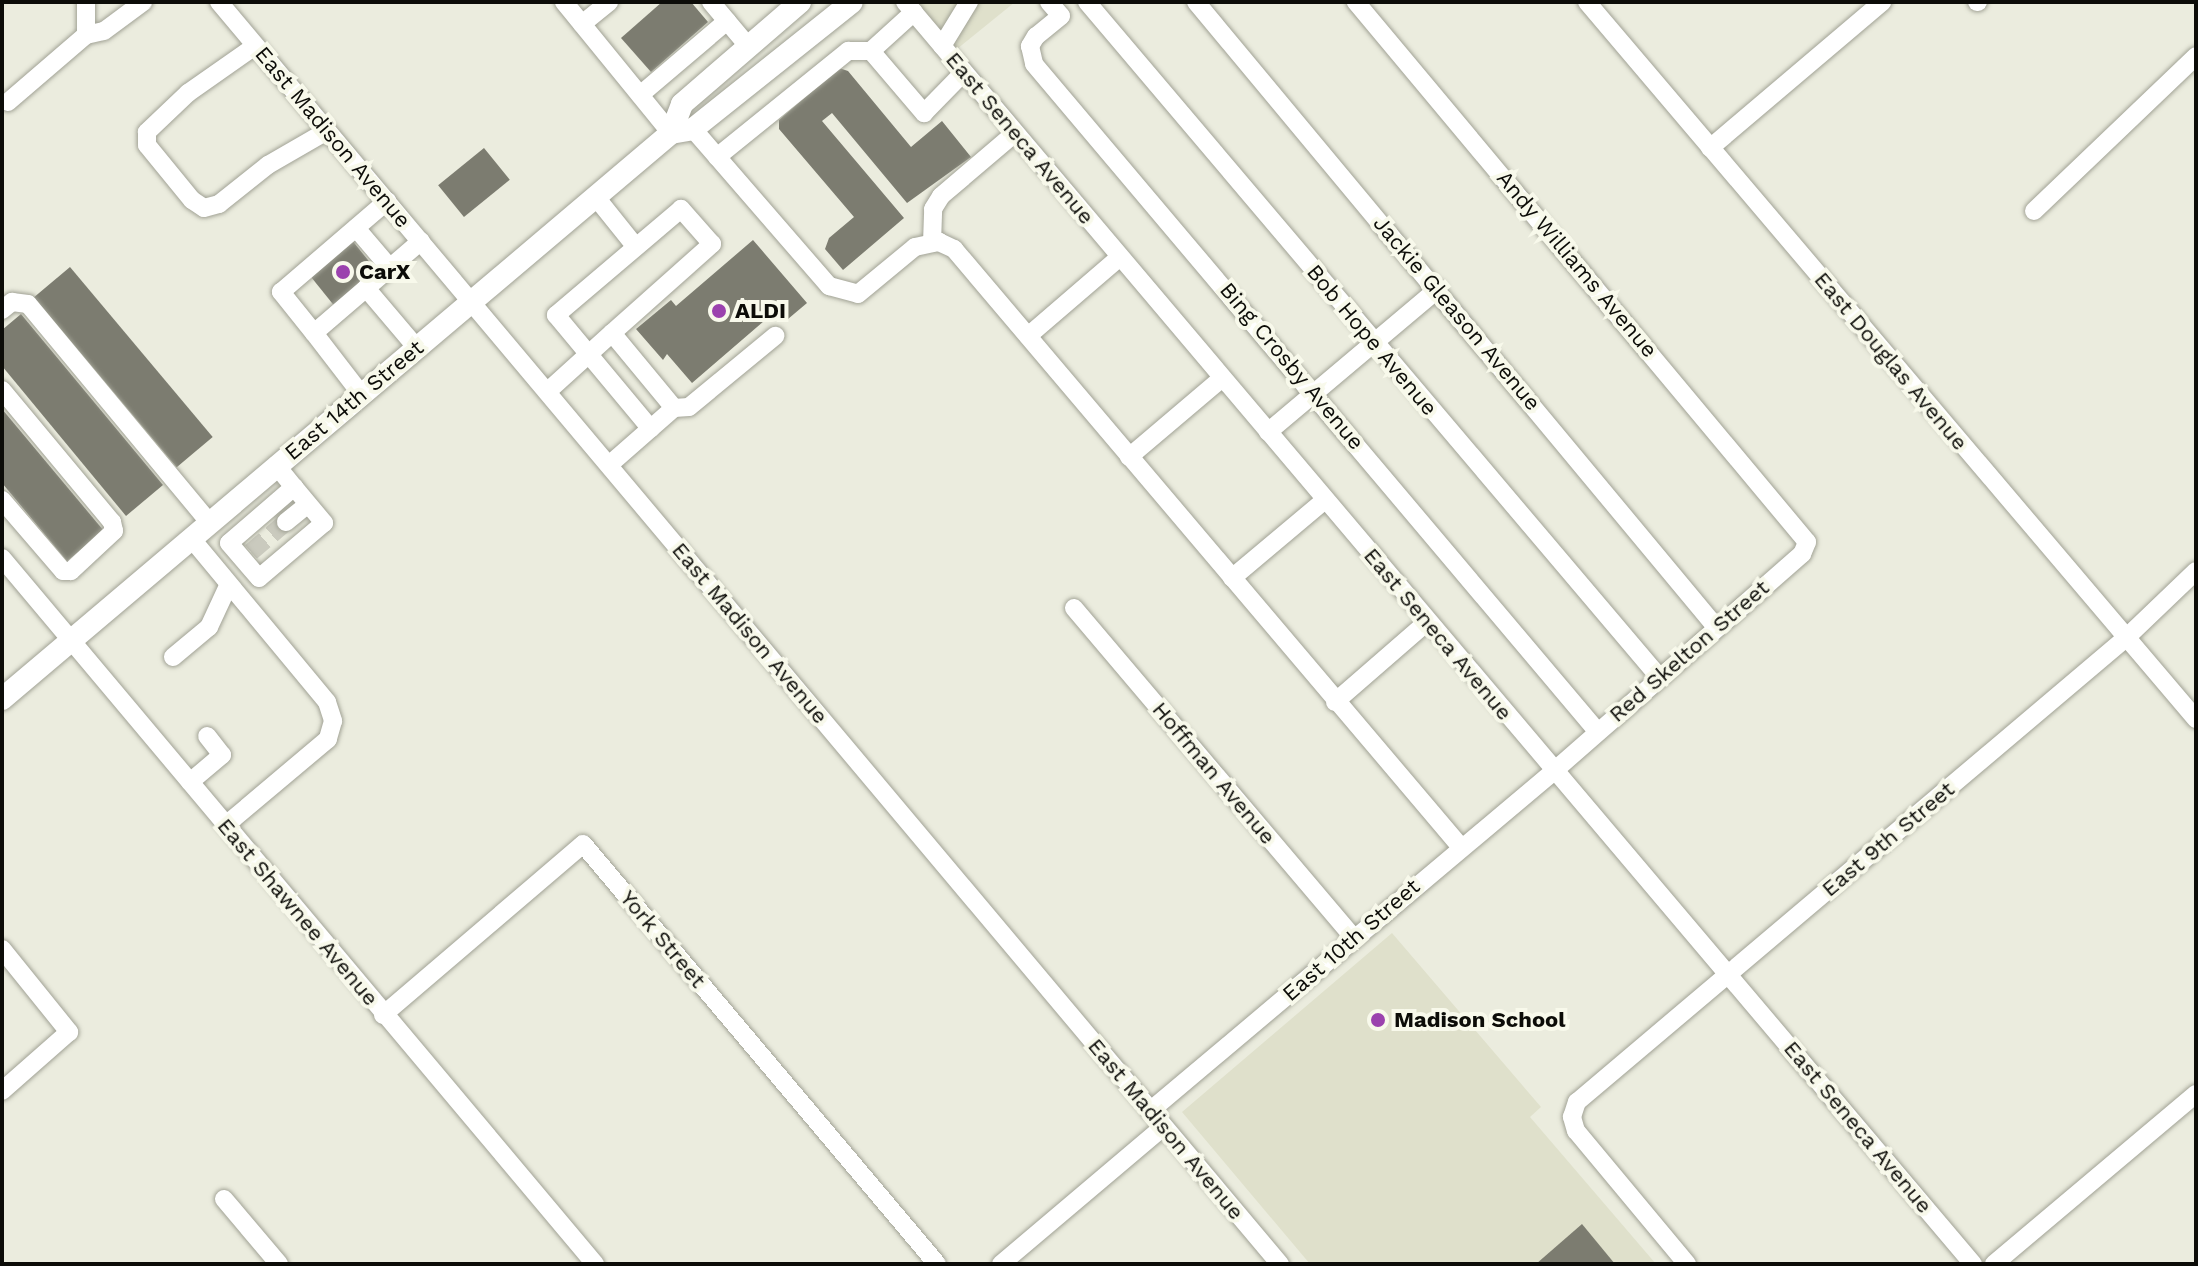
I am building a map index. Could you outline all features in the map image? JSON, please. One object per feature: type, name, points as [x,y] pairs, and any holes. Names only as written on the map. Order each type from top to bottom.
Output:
[{"type":"main road","name":"East 14th Street","points":[[2,687],[71,638],[595,196],[852,2]]},
{"type":"main road","name":"East 14th Street","points":[[682,131],[682,104],[797,3]]},
{"type":"main road","name":"East 14th Street","points":[[2,699],[35,666]]},
{"type":"street","points":[[86,2],[86,35]]},
{"type":"street","points":[[8,102],[86,35],[115,25],[143,2]]},
{"type":"street","name":"East Madison Avenue","points":[[219,2],[1280,1264]]},
{"type":"street","points":[[564,2],[640,95],[717,157],[829,286],[858,294],[915,247],[932,243],[954,249],[1460,846]]},
{"type":"street","points":[[582,24],[609,2]]},
{"type":"street","points":[[711,2],[748,46]]},
{"type":"street","points":[[942,46],[953,15],[969,2]]},
{"type":"street","points":[[1055,9],[1079,2]]},
{"type":"street","name":"Bob Hope Avenue","points":[[1087,2],[1659,677]]},
{"type":"street","name":"Jackie Gleason Avenue","points":[[1196,2],[1438,289],[1716,627]]},
{"type":"street","name":"Andy Williams Avenue","points":[[1356,2],[1797,526]]},
{"type":"street","name":"East Douglas Avenue","points":[[1587,2],[2196,719]]},
{"type":"street","points":[[1710,148],[1882,2]]},
{"type":"street","points":[[717,157],[848,51],[871,51],[912,6]]},
{"type":"street","name":"East Seneca Avenue","points":[[912,6],[942,46],[1427,622],[1973,1264]]},
{"type":"street","name":"Bing Crosby Avenue","points":[[1055,9],[1030,46],[1034,64],[1598,732]]},
{"type":"street","points":[[640,95],[727,21]]},
{"type":"street","points":[[255,46],[188,93],[147,132],[147,145],[192,200],[204,208],[219,204],[268,165],[327,131]]},
{"type":"street","points":[[871,51],[924,113],[964,72]]},
{"type":"street","points":[[2034,211],[2147,98],[2196,56]]},
{"type":"street","points":[[932,243],[933,209],[941,196],[1015,133]]},
{"type":"street","points":[[595,196],[635,246]]},
{"type":"street","points":[[361,394],[281,292],[387,201]]},
{"type":"street","points":[[548,391],[588,354],[712,244],[681,209],[556,315],[588,354],[651,429]]},
{"type":"street","points":[[356,228],[390,268]]},
{"type":"street","points":[[314,333],[421,241]]},
{"type":"street","points":[[1028,336],[1120,257]]},
{"type":"street","points":[[366,288],[416,347]]},
{"type":"street","points":[[1268,432],[1438,289]]},
{"type":"street","points":[[2,310],[12,302],[28,304],[209,522]]},
{"type":"street","points":[[612,333],[674,408]]},
{"type":"street","points":[[609,465],[674,408],[689,407],[775,336]]},
{"type":"street","points":[[1129,457],[1222,378]]},
{"type":"street","points":[[2,390],[112,522],[114,531],[71,571],[63,571],[2,500]]},
{"type":"street","points":[[276,465],[324,523],[259,578],[247,555],[229,543],[294,487]]},
{"type":"street","points":[[1232,578],[1325,500]]},
{"type":"street","points":[[286,522],[308,504]]},
{"type":"street","name":"Red Skelton Street","points":[[1554,771],[1802,554],[1807,542],[1797,526]]},
{"type":"street","points":[[191,538],[327,702],[333,721],[328,739],[226,825]]},
{"type":"street","points":[[173,657],[209,627],[226,580],[247,555]]},
{"type":"street","name":"East Shawnee Avenue","points":[[2,558],[595,1264]]},
{"type":"street","name":"East 9th Street","points":[[1687,1264],[1576,1131],[1572,1117],[1577,1102],[2127,637],[2196,571]]},
{"type":"street","name":"Hoffman Avenue","points":[[1074,608],[1354,938]]},
{"type":"street","points":[[1335,702],[1427,622]]},
{"type":"street","points":[[190,782],[222,755],[207,736]]},
{"type":"street","name":"East 10th Street","points":[[1150,1111],[1460,846],[1554,771]]},
{"type":"street","name":"York Street","points":[[383,1015],[583,844],[937,1264]]},
{"type":"street","points":[[2,949],[69,1032],[2,1091]]},
{"type":"street","points":[[1994,1264],[2196,1094]]},
{"type":"street","points":[[1001,1264],[1163,1127]]},
{"type":"street","points":[[224,1199],[279,1264]]},
{"type":"shaded area","points":[[917,2],[1015,2],[957,49]]},
{"type":"shaded area","name":"Madison School","points":[[1392,933],[1541,1107],[1530,1117],[1656,1264],[1310,1264],[1182,1112]]},
{"type":"building","points":[[662,2],[691,2],[708,22],[651,72],[621,38]]},
{"type":"building","points":[[839,68],[848,71],[911,147],[942,121],[971,157],[907,203],[832,113],[822,121],[904,218],[843,270],[825,249],[829,238],[854,217],[779,129],[779,120]]},
{"type":"building","points":[[484,148],[510,180],[464,217],[438,185]]},
{"type":"building","name":"CarX","points":[[351,239],[376,270],[333,305],[308,274]]},
{"type":"building","points":[[753,240],[807,303],[788,319],[779,308],[692,383],[667,354],[663,360],[636,329],[671,300],[676,306]]},
{"type":"building","points":[[70,267],[213,437],[177,467],[34,297]]},
{"type":"building","points":[[21,314],[163,485],[126,516],[2,366],[2,330]]},
{"type":"building","points":[[2,409],[104,531],[67,561],[2,483]]},
{"type":"building","points":[[1582,1224],[1615,1264],[1536,1264]]},
{"type":"tunnel","points":[[251,552],[286,522]]},
{"type":"place","name":"CarX","points":[[343,272]]},
{"type":"place","name":"ALDI","points":[[719,311]]},
{"type":"place","name":"Madison School","points":[[1378,1020]]}]
